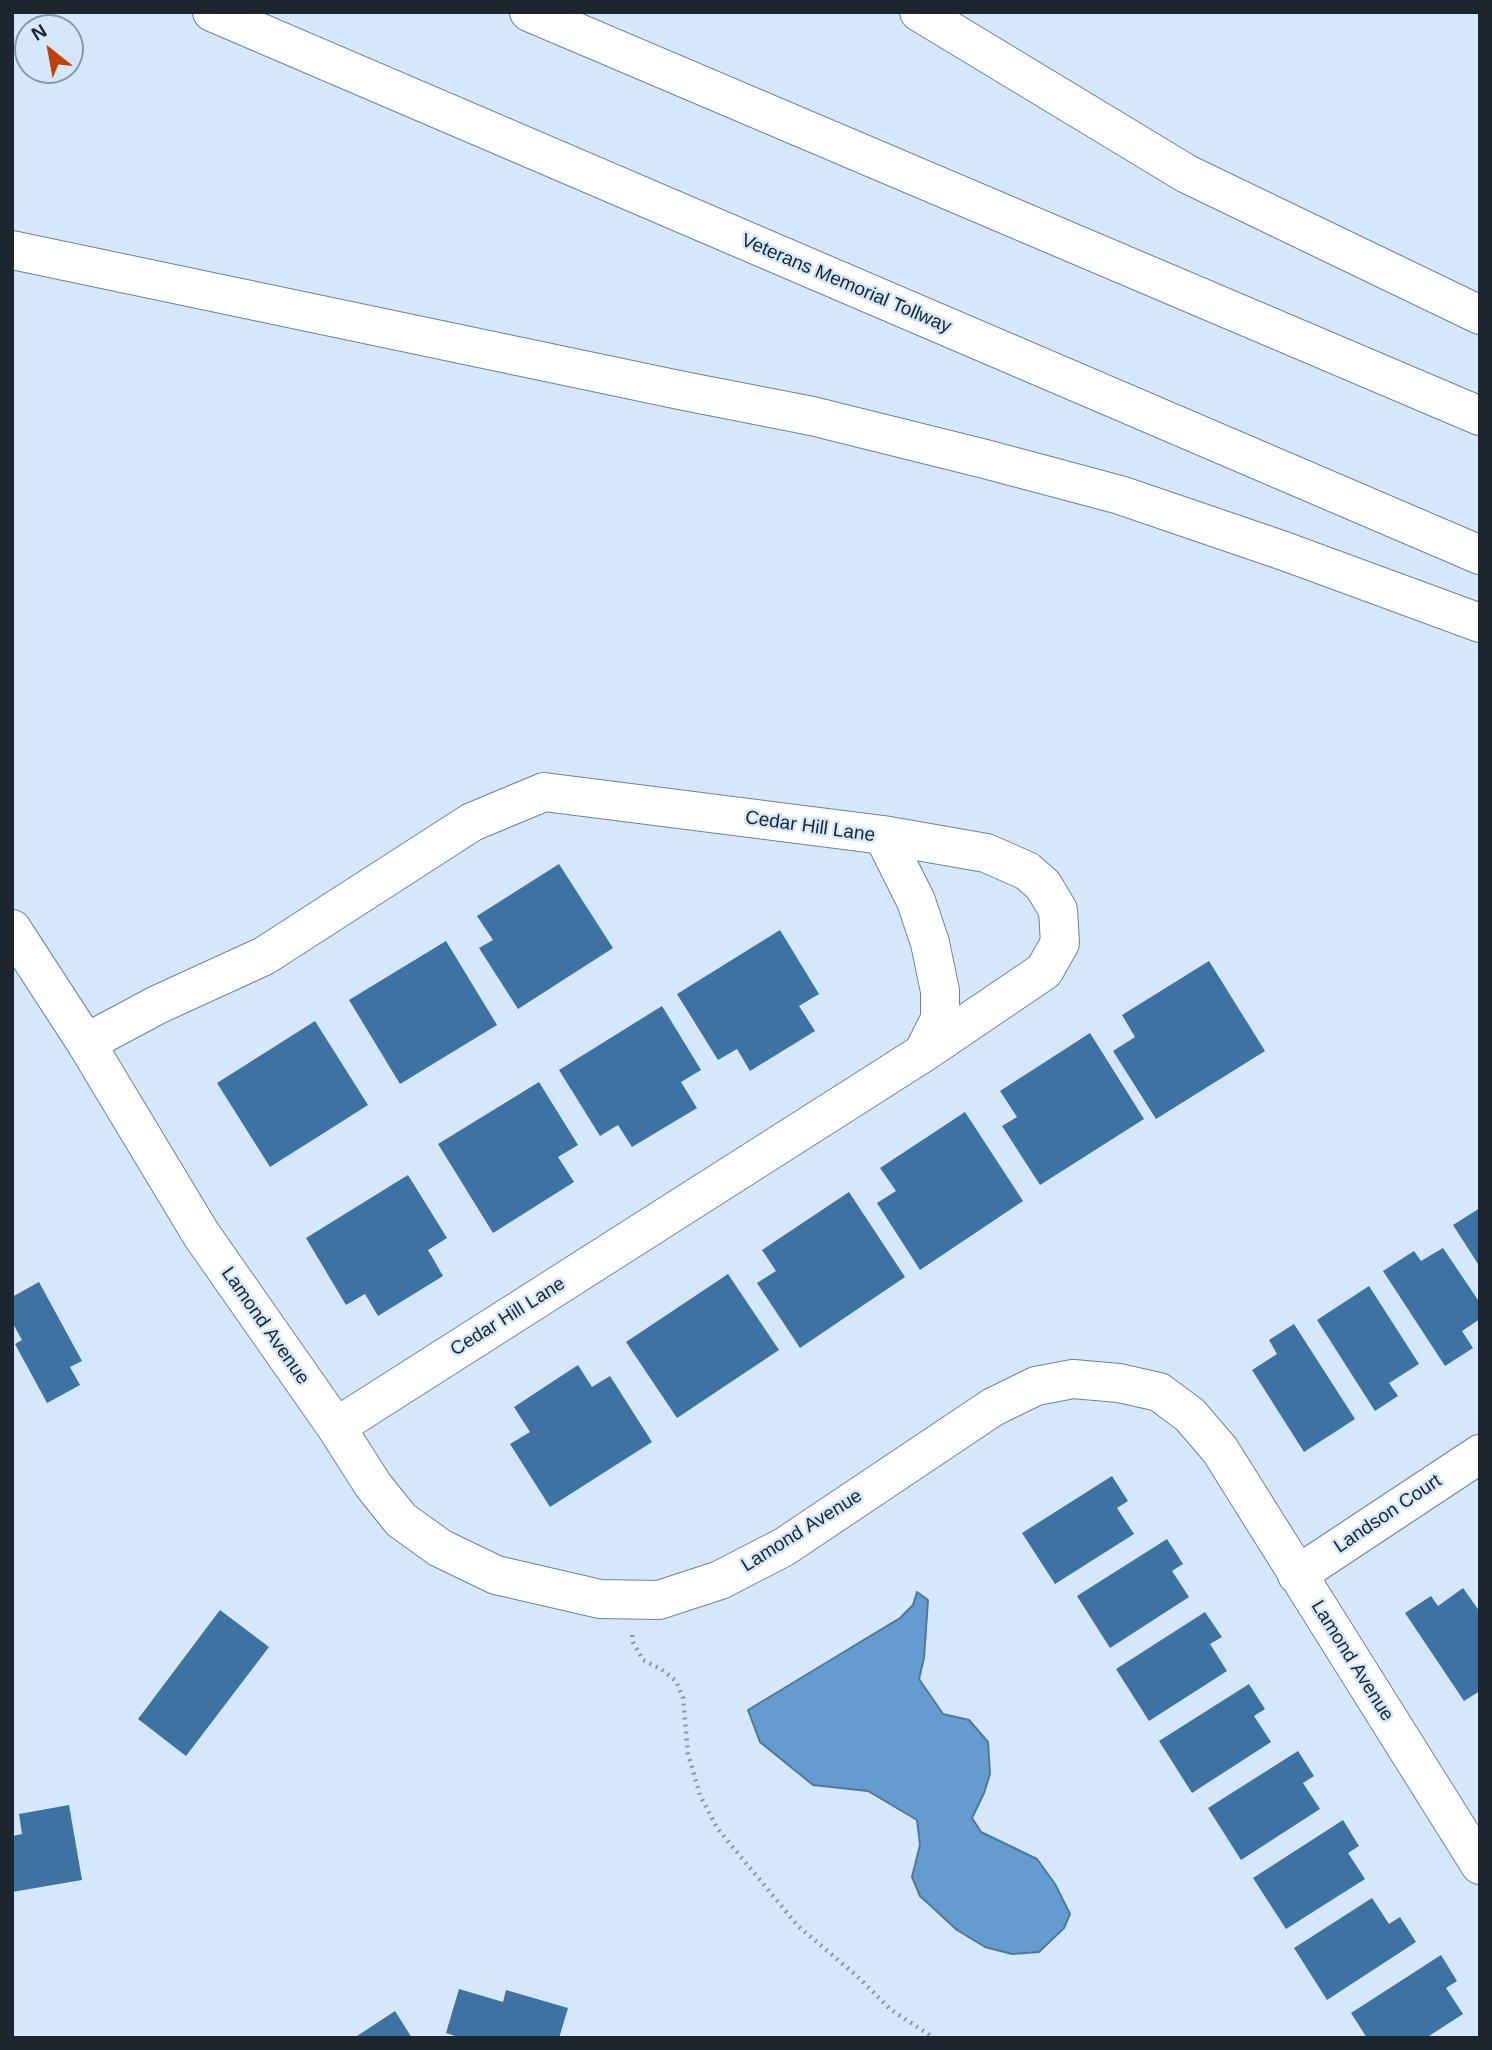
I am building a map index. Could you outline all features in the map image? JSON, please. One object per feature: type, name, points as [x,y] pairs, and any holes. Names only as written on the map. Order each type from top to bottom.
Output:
[{"type":"main road","name":"Veterans Memorial Tollway","points":[[212,12],[1480,555]]},
{"type":"main road","points":[[529,12],[1480,416]]},
{"type":"main road","points":[[919,12],[1187,174],[1480,315]]},
{"type":"main road","points":[[12,250],[812,416],[985,459],[1120,495],[1284,551],[1480,623]]},
{"type":"main road","name":"Cedar Hill Lane","points":[[86,1043],[157,1005],[264,956],[472,822],[544,792],[883,835],[916,901],[930,943],[940,991],[940,1019],[923,1053],[336,1427]]},
{"type":"main road","points":[[883,835],[986,853],[1027,871],[1043,885],[1058,910],[1060,943],[1044,971],[923,1053]]},
{"type":"main road","name":"Lamond Avenue","points":[[12,929],[86,1043],[201,1234],[336,1427],[373,1485],[401,1520],[439,1548],[496,1575],[600,1599],[659,1600],[720,1580],[784,1547],[993,1407],[1036,1386],[1073,1379],[1119,1383],[1158,1392],[1190,1415],[1220,1450],[1480,1864]]},
{"type":"main road","name":"Landson Court","points":[[1297,1575],[1480,1454]]},
{"type":"path","points":[[626,1600],[633,1642],[643,1660],[676,1681],[683,1698],[688,1754],[700,1795],[717,1828],[798,1926],[891,2009],[934,2038]]},
{"type":"water","points":[[917,1592],[928,1600],[924,1658],[919,1679],[943,1714],[969,1720],[988,1742],[990,1774],[972,1818],[981,1832],[1037,1859],[1055,1884],[1070,1914],[1064,1928],[1039,1952],[1012,1954],[985,1947],[957,1930],[920,1896],[912,1877],[920,1845],[917,1820],[868,1791],[813,1785],[760,1742],[748,1710],[900,1618],[913,1605]]},
{"type":"building","points":[[559,864],[613,948],[518,1009],[479,948],[493,940],[477,916]]},
{"type":"building","points":[[780,930],[819,994],[799,1006],[815,1031],[750,1071],[737,1049],[718,1060],[677,994]]},
{"type":"building","points":[[446,941],[497,1025],[400,1084],[349,1000]]},
{"type":"building","points":[[1209,961],[1265,1051],[1156,1119],[1113,1051],[1135,1037],[1122,1015]]},
{"type":"building","points":[[662,1006],[701,1070],[681,1082],[697,1108],[632,1147],[618,1125],[600,1136],[559,1070]]},
{"type":"building","points":[[315,1021],[368,1105],[270,1167],[217,1083]]},
{"type":"building","points":[[1090,1033],[1144,1119],[1040,1185],[1002,1126],[1017,1117],[1000,1091]]},
{"type":"building","points":[[539,1082],[578,1145],[558,1157],[574,1182],[493,1233],[438,1144]]},
{"type":"building","points":[[965,1112],[1023,1201],[920,1270],[877,1203],[896,1191],[880,1168]]},
{"type":"building","points":[[408,1175],[447,1238],[428,1250],[443,1276],[378,1316],[365,1294],[346,1305],[306,1238]]},
{"type":"building","points":[[849,1192],[905,1277],[800,1348],[757,1283],[776,1271],[762,1250]]},
{"type":"building","points":[[1480,1208],[1480,1267],[1453,1225]]},
{"type":"building","points":[[1443,1248],[1480,1303],[1480,1319],[1462,1331],[1473,1348],[1445,1366],[1383,1271],[1414,1251],[1421,1261]]},
{"type":"building","points":[[728,1274],[779,1350],[677,1418],[626,1342]]},
{"type":"building","points":[[39,1282],[82,1361],[70,1367],[80,1385],[47,1403],[15,1344],[22,1340],[12,1322],[12,1297]]},
{"type":"building","points":[[1369,1286],[1419,1364],[1389,1383],[1398,1396],[1375,1411],[1317,1320]]},
{"type":"building","points":[[1294,1324],[1355,1419],[1304,1452],[1252,1370],[1277,1354],[1269,1340]]},
{"type":"building","points":[[578,1365],[592,1387],[610,1376],[652,1442],[550,1507],[510,1444],[530,1432],[514,1407]]},
{"type":"building","points":[[1112,1476],[1128,1501],[1117,1508],[1134,1534],[1055,1584],[1022,1533]]},
{"type":"building","points":[[1167,1539],[1183,1564],[1172,1571],[1189,1597],[1110,1648],[1077,1596]]},
{"type":"building","points":[[1463,1588],[1480,1612],[1480,1691],[1464,1701],[1405,1613],[1431,1596],[1438,1606]]},
{"type":"building","points":[[220,1610],[269,1647],[186,1756],[138,1719]]},
{"type":"building","points":[[1205,1612],[1222,1637],[1210,1644],[1227,1671],[1149,1721],[1116,1669]]},
{"type":"building","points":[[1249,1684],[1265,1709],[1254,1716],[1271,1742],[1192,1793],[1159,1741]]},
{"type":"building","points":[[1298,1751],[1314,1776],[1303,1783],[1320,1809],[1241,1860],[1208,1808]]},
{"type":"building","points":[[69,1805],[82,1880],[12,1892],[12,1836],[22,1834],[19,1814]]},
{"type":"building","points":[[1343,1820],[1359,1846],[1348,1853],[1365,1879],[1286,1929],[1253,1878]]},
{"type":"building","points":[[1372,1898],[1389,1924],[1400,1917],[1416,1942],[1327,2000],[1294,1948]]},
{"type":"building","points":[[1441,1955],[1457,1981],[1446,1988],[1463,2014],[1426,2038],[1367,2038],[1351,2013]]},
{"type":"building","points":[[459,1989],[503,2002],[506,1990],[568,2008],[559,2038],[461,2038],[446,2033]]},
{"type":"building","points":[[395,2011],[412,2038],[354,2038]]}]
